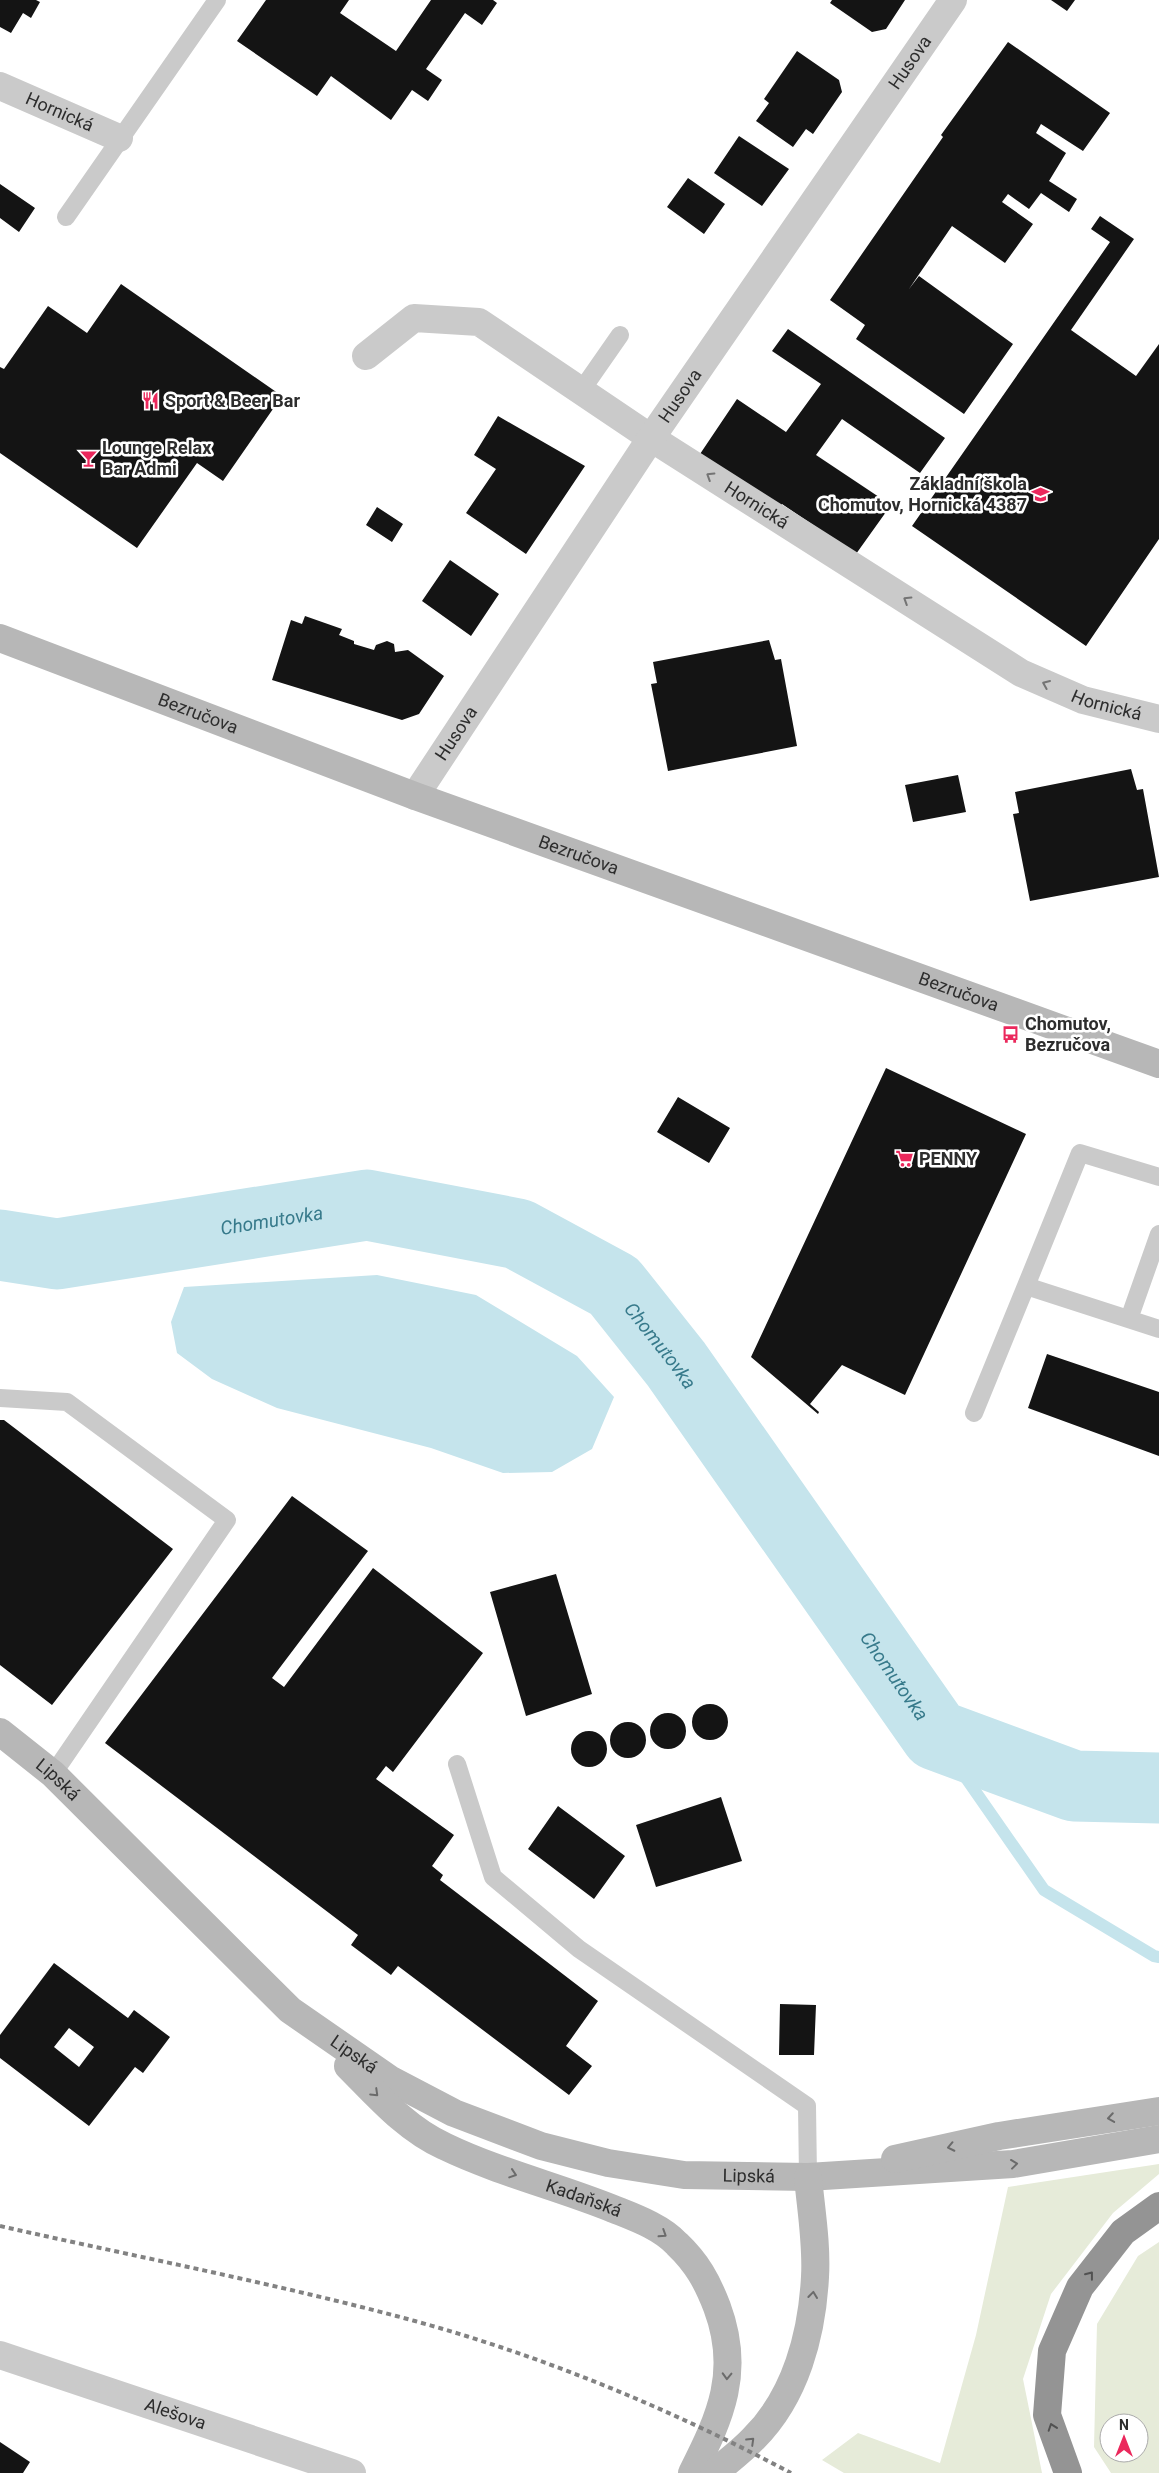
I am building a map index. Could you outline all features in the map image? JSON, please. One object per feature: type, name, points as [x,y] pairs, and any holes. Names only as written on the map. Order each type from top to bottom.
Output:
[{"type":"highway","points":[[1068,2473],[1047,2415],[1052,2351],[1080,2287],[1123,2232],[1159,2206]]},
{"type":"street","name":"Husova","points":[[415,796],[651,438],[953,0]]},
{"type":"street","name":"Hornická","points":[[0,86],[119,138]]},
{"type":"street","name":"Hornická","points":[[366,356],[414,318],[479,322],[651,438],[1021,673],[1083,700],[1159,718]]},
{"type":"street","name":"Bezručova","points":[[0,638],[415,796],[1159,1064]]},
{"type":"street","name":"Lipská","points":[[0,1732],[53,1774],[290,2010],[391,2080],[454,2113],[541,2146],[608,2163],[684,2175],[808,2178],[1014,2164],[1159,2139]]},
{"type":"street","name":"Kadaňská","points":[[290,2010],[401,2118],[442,2146],[501,2170],[578,2195],[643,2221],[676,2242],[706,2279],[723,2324],[727,2355],[727,2382],[721,2412],[692,2473]]},
{"type":"street","name":"Lipská","points":[[808,2178],[999,2136],[1159,2111]]},
{"type":"street","points":[[714,2473],[756,2437],[770,2418],[788,2390],[808,2335],[815,2276],[808,2178]]},
{"type":"street","name":"Alešova","points":[[0,2355],[352,2473]]},
{"type":"lane","points":[[66,217],[119,138],[217,0]]},
{"type":"lane","points":[[581,391],[620,335]]},
{"type":"lane","points":[[974,1413],[1080,1154],[1159,1177]]},
{"type":"lane","points":[[1129,1319],[1159,1234]]},
{"type":"lane","points":[[1026,1286],[1159,1329]]},
{"type":"lane","points":[[0,1398],[67,1402],[227,1520],[53,1774]]},
{"type":"lane","points":[[457,1764],[493,1878],[579,1949],[807,2106],[808,2178]]},
{"type":"green space","points":[[1159,2164],[1159,2174],[1113,2213],[1051,2294],[1023,2379],[1042,2473],[844,2473],[822,2460],[858,2433],[940,2463],[976,2335],[1008,2187]]},
{"type":"green space","points":[[1159,2242],[1159,2473],[1111,2473],[1104,2463],[1149,2463],[1149,2413],[1099,2413],[1099,2455],[1094,2447],[1097,2324],[1138,2256]]},
{"type":"water","points":[[377,1275],[476,1295],[577,1356],[614,1397],[592,1449],[552,1472],[503,1473],[431,1448],[277,1408],[212,1379],[177,1353],[171,1322],[184,1287]]},
{"type":"building","points":[[0,0],[36,0],[40,2],[31,18],[23,13],[11,33],[0,27]]},
{"type":"building","points":[[266,0],[349,0],[340,13],[396,51],[431,0],[493,0],[497,3],[482,25],[465,13],[426,69],[442,80],[428,101],[412,90],[391,120],[331,76],[317,96],[237,41]]},
{"type":"building","points":[[832,0],[905,0],[886,29],[872,32],[830,3]]},
{"type":"building","points":[[1051,0],[1075,0],[1067,11]]},
{"type":"building","points":[[1008,42],[1110,113],[1083,151],[1041,124],[1036,133],[1066,153],[1049,181],[1077,199],[1069,212],[1041,193],[1029,209],[1008,194],[1002,202],[1033,224],[1005,263],[952,226],[909,289],[919,276],[1013,344],[964,414],[856,339],[865,325],[830,300],[943,137],[941,135]]},
{"type":"building","points":[[797,51],[839,80],[842,92],[813,134],[806,129],[793,147],[756,121],[769,103],[764,99]]},
{"type":"building","points":[[739,136],[789,169],[762,206],[714,173]]},
{"type":"building","points":[[688,178],[725,204],[704,234],[667,207]]},
{"type":"building","points":[[0,184],[35,208],[19,232],[0,218]]},
{"type":"building","points":[[1100,216],[1134,239],[1071,330],[1136,376],[1159,344],[1159,539],[1086,646],[912,526],[1110,242],[1091,229]]},
{"type":"building","points":[[121,284],[282,396],[223,481],[197,463],[137,548],[0,453],[0,367],[4,369],[48,306],[87,333]]},
{"type":"building","points":[[788,329],[945,438],[920,473],[842,419],[816,455],[891,505],[856,554],[782,504],[779,508],[700,454],[737,399],[786,432],[821,384],[772,351]]},
{"type":"building","points":[[498,416],[585,466],[526,554],[466,513],[496,469],[474,455]]},
{"type":"building","points":[[377,507],[403,524],[392,542],[366,525]]},
{"type":"building","points":[[450,560],[499,594],[471,636],[422,601]]},
{"type":"building","points":[[305,616],[342,629],[339,635],[354,641],[354,644],[374,650],[376,645],[387,641],[394,644],[395,652],[408,650],[444,676],[419,714],[402,720],[272,680],[291,620],[302,624]]},
{"type":"building","points":[[769,640],[775,660],[781,659],[797,746],[668,771],[651,684],[657,683],[653,662]]},
{"type":"building","points":[[1131,769],[1137,790],[1143,789],[1159,877],[1030,901],[1013,814],[1019,813],[1015,792]]},
{"type":"building","points":[[958,775],[966,812],[913,822],[905,785]]},
{"type":"building","points":[[886,1068],[1026,1134],[905,1395],[842,1365],[810,1404],[819,1412],[818,1414],[751,1357]]},
{"type":"building","points":[[678,1097],[730,1128],[709,1163],[657,1132]]},
{"type":"building","points":[[1047,1354],[1159,1392],[1159,1456],[1028,1408]]},
{"type":"building","points":[[0,1420],[4,1420],[173,1549],[52,1705],[0,1665]]},
{"type":"building","points":[[292,1496],[368,1551],[272,1678],[284,1687],[373,1568],[483,1653],[393,1772],[386,1766],[376,1779],[454,1835],[432,1866],[443,1875],[440,1880],[598,2001],[566,2046],[592,2066],[569,2095],[398,1966],[391,1975],[351,1945],[358,1935],[105,1743]]},
{"type":"building","points":[[556,1574],[592,1694],[526,1716],[490,1592]]},
{"type":"building","points":[[710,1704],[717,1705],[723,1709],[727,1715],[727,1729],[723,1735],[717,1739],[710,1740],[703,1739],[697,1735],[693,1729],[692,1722],[693,1715],[697,1709],[703,1705]]},
{"type":"building","points":[[668,1713],[675,1714],[681,1718],[685,1724],[685,1738],[681,1744],[675,1748],[668,1749],[661,1748],[655,1744],[651,1738],[650,1731],[651,1724],[655,1718],[661,1714]]},
{"type":"building","points":[[628,1722],[635,1723],[641,1727],[645,1733],[645,1747],[641,1753],[635,1757],[628,1758],[621,1757],[615,1753],[611,1747],[610,1740],[611,1733],[615,1727],[621,1723]]},
{"type":"building","points":[[589,1731],[596,1732],[602,1736],[606,1742],[606,1756],[602,1762],[596,1766],[589,1767],[582,1766],[576,1762],[572,1756],[571,1749],[572,1742],[576,1736],[582,1732]]},
{"type":"building","points":[[721,1797],[742,1861],[656,1887],[636,1825]]},
{"type":"building","points":[[558,1806],[625,1856],[594,1899],[528,1849]]},
{"type":"building","points":[[54,1963],[128,2018],[134,2010],[170,2037],[143,2073],[135,2067],[89,2126],[0,2058],[0,2035]],"holes":[[[69,2028],[94,2047],[79,2067],[54,2047]]]},
{"type":"building","points":[[780,2004],[816,2005],[814,2055],[779,2055]]},
{"type":"building","points":[[0,2442],[30,2462],[23,2473],[0,2473]]},
{"type":"waterway","name":"Chomutovka","points":[[0,1245],[57,1254],[367,1205],[518,1234],[614,1286],[676,1364],[936,1735],[1074,1786],[1159,1788]]},
{"type":"waterway","points":[[936,1735],[1044,1890],[1154,1956],[1159,1957]]},
{"type":"railway","points":[[0,2226],[301,2292],[451,2331],[551,2365],[649,2404],[791,2473]]},
{"type":"place","name":"Sport & Beer Bar","points":[[151,401]]},
{"type":"place","name":"Lounge Relax Bar Admi","points":[[88,458]]},
{"type":"place","name":"Základní škola Chomutov, Hornická 4387","points":[[1041,494]]},
{"type":"place","name":"Chomutov, Bezručova","points":[[1011,1034]]},
{"type":"place","name":"PENNY","points":[[905,1159]]}]
